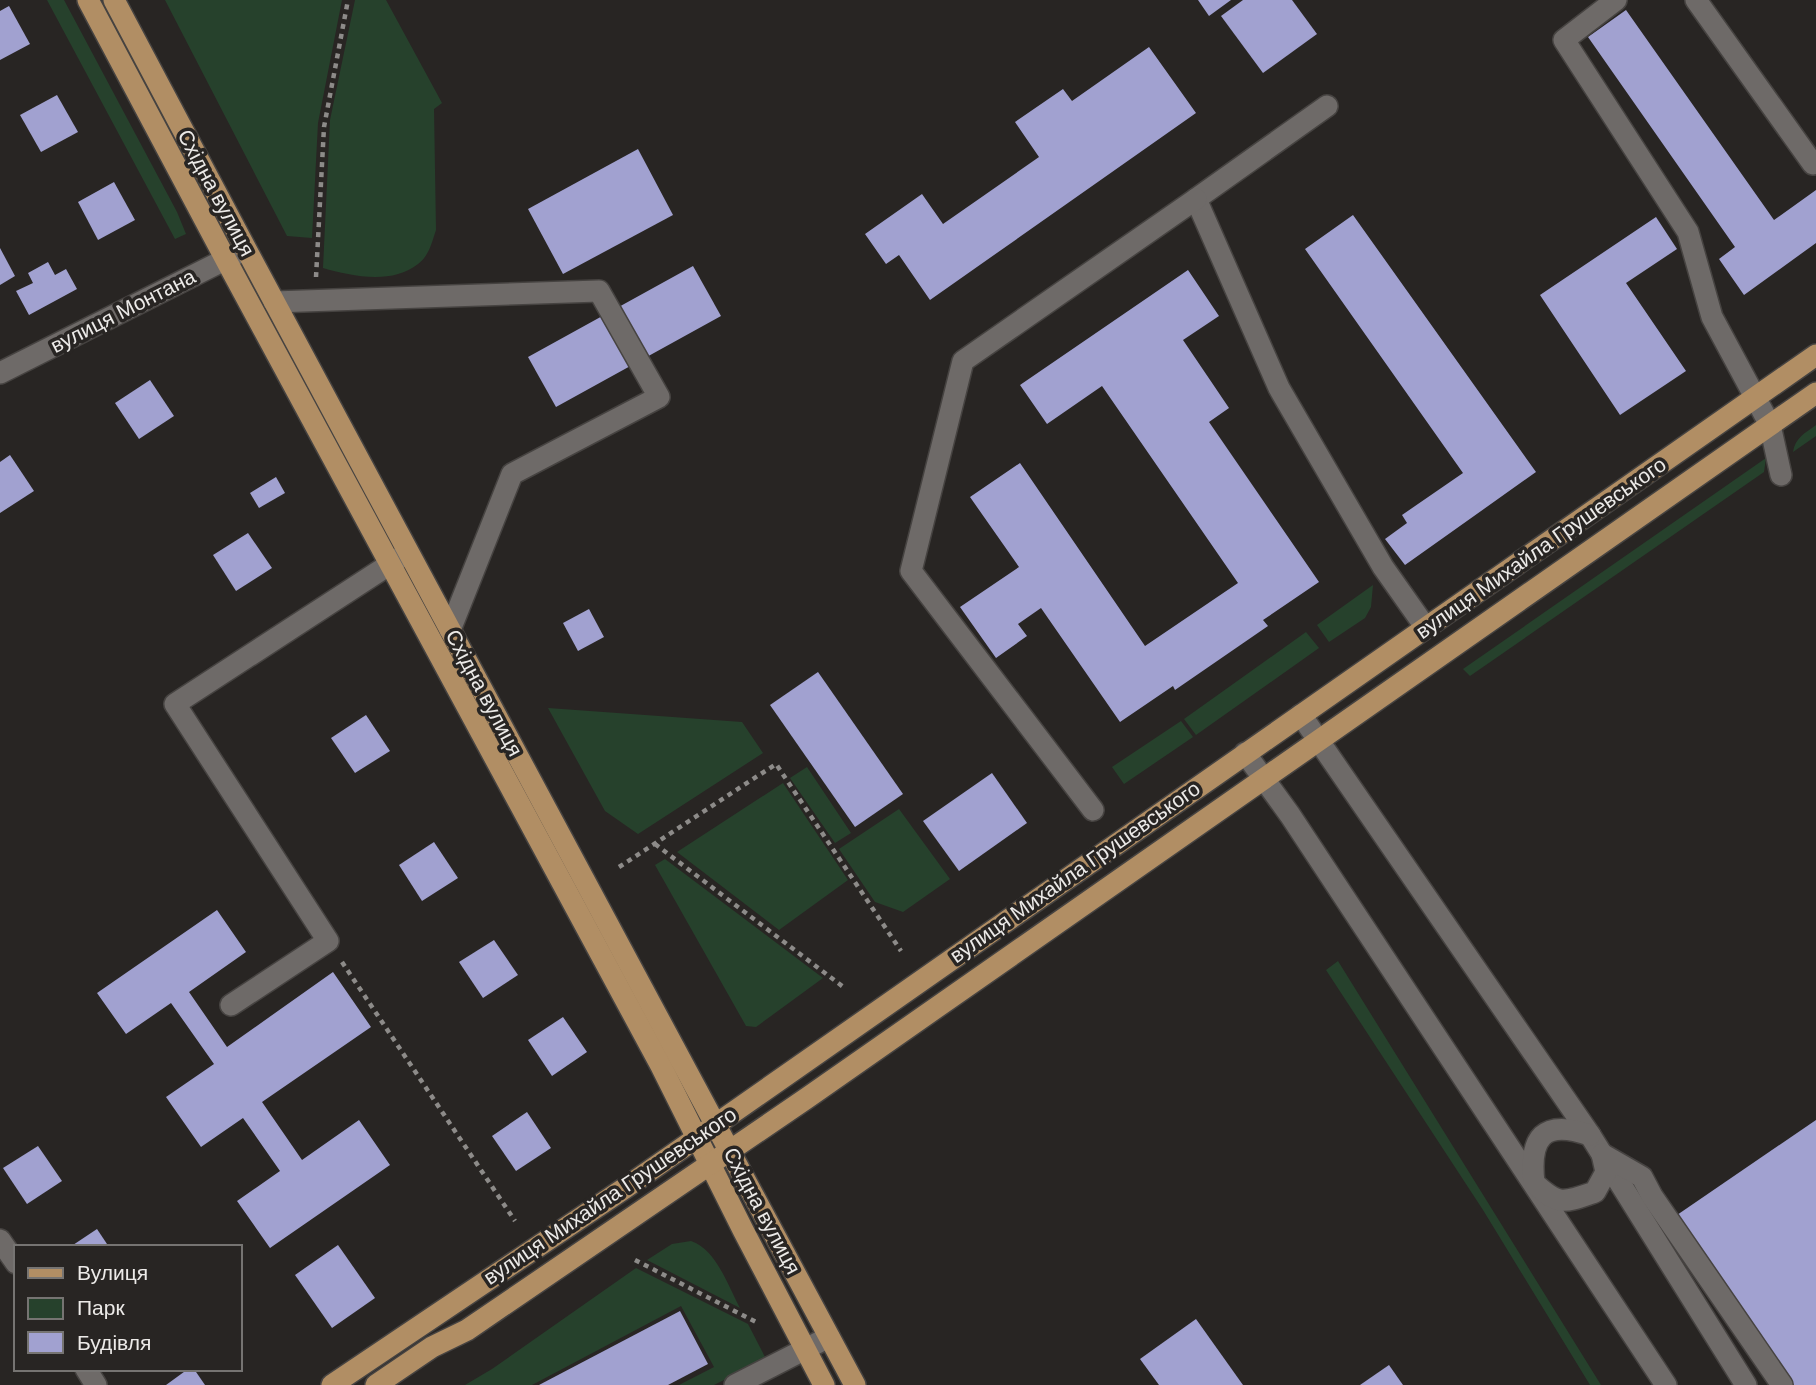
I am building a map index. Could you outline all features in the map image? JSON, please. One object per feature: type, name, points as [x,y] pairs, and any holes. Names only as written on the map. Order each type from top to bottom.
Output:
[{"type":"main road","name":"Східна вулиця","points":[[88,0],[661,1066],[824,1385]]},
{"type":"main road","name":"Східна вулиця","points":[[114,0],[855,1385]]},
{"type":"main road","name":"вулиця Михайла Грушевського","points":[[332,1385],[715,1124],[1816,355]]},
{"type":"main road","name":"вулиця Михайла Грушевського","points":[[376,1385],[432,1347],[467,1330],[710,1165],[1816,393]]},
{"type":"street","points":[[1616,0],[1564,40],[1689,233],[1712,317],[1770,425],[1781,475]]},
{"type":"street","points":[[1696,0],[1813,164]]},
{"type":"street","points":[[1093,810],[911,570],[963,361],[1327,106]]},
{"type":"street","points":[[1196,199],[1279,388],[1383,567],[1426,628]]},
{"type":"street","name":"вулиця Монтана","points":[[0,373],[246,249]]},
{"type":"street","points":[[274,302],[599,291],[659,397],[512,474],[450,629]]},
{"type":"street","points":[[231,1005],[328,941],[175,704],[409,553]]},
{"type":"street","points":[[1301,715],[1590,1135],[1746,1385]]},
{"type":"street","points":[[1245,753],[1666,1385]]},
{"type":"street","points":[[1590,1135],[1570,1128],[1553,1130],[1537,1140],[1531,1159],[1534,1184],[1552,1199],[1572,1200],[1595,1192],[1606,1172],[1602,1154]]},
{"type":"street","points":[[1602,1154],[1642,1177],[1652,1196],[1782,1385]]},
{"type":"street","points":[[0,1240],[14,1261]]},
{"type":"street","points":[[735,1385],[829,1337]]},
{"type":"path","points":[[316,280],[324,127],[348,0]]},
{"type":"path","points":[[619,867],[776,764],[901,951]]},
{"type":"path","points":[[655,844],[846,989]]},
{"type":"path","points":[[328,941],[515,1222]]},
{"type":"path","points":[[635,1260],[758,1322]]},
{"type":"green space","points":[[47,0],[64,0],[177,212],[186,234],[175,239]]},
{"type":"green space","points":[[165,0],[342,0],[318,123],[312,238],[287,236]]},
{"type":"green space","points":[[355,0],[386,0],[442,103],[434,109],[436,230],[433,239],[422,261],[408,271],[384,277],[359,276],[323,268],[330,120]]},
{"type":"green space","points":[[1816,425],[1816,436],[1793,452],[1798,439]]},
{"type":"green space","points":[[1766,458],[1764,472],[1470,676],[1463,669]]},
{"type":"green space","points":[[1373,585],[1371,607],[1365,618],[1329,642],[1317,625]]},
{"type":"green space","points":[[1306,632],[1319,648],[1196,735],[1184,719]]},
{"type":"green space","points":[[548,708],[742,722],[763,753],[638,834],[605,811]]},
{"type":"green space","points":[[1181,721],[1193,737],[1124,784],[1112,767]]},
{"type":"green space","points":[[807,767],[851,833],[835,843],[790,778]]},
{"type":"green space","points":[[783,783],[848,880],[779,930],[677,852]]},
{"type":"green space","points":[[899,809],[950,879],[903,912],[875,902],[839,849]]},
{"type":"green space","points":[[665,859],[823,978],[756,1027],[746,1026],[655,865]]},
{"type":"green space","points":[[1338,961],[1601,1385],[1590,1385],[1483,1210],[1326,970]]},
{"type":"green space","points":[[691,1241],[700,1245],[714,1260],[740,1308],[647,1260],[672,1244]]},
{"type":"green space","points":[[636,1268],[748,1324],[766,1359],[714,1385],[679,1385],[714,1367],[681,1306],[532,1385],[465,1385],[492,1369]]},
{"type":"building","points":[[1198,0],[1231,0],[1209,16]]},
{"type":"building","points":[[1243,0],[1292,0],[1317,34],[1263,73],[1221,16]]},
{"type":"building","points":[[9,6],[30,44],[0,60],[0,11]]},
{"type":"building","points":[[1626,10],[1774,220],[1816,190],[1816,243],[1744,295],[1719,259],[1735,247],[1588,37]]},
{"type":"building","points":[[1149,47],[1196,113],[930,300],[899,255],[886,264],[865,234],[922,194],[943,224],[1039,157],[1015,122],[1063,89],[1072,101]]},
{"type":"building","points":[[57,95],[78,132],[41,152],[20,115]]},
{"type":"building","points":[[638,149],[673,215],[563,274],[528,209]]},
{"type":"building","points":[[114,182],[135,220],[98,240],[78,202]]},
{"type":"building","points":[[1353,215],[1536,472],[1405,565],[1385,539],[1407,523],[1402,515],[1463,473],[1305,249]]},
{"type":"building","points":[[1656,217],[1677,249],[1626,283],[1686,371],[1620,415],[1540,295]]},
{"type":"building","points":[[0,248],[15,276],[0,285]]},
{"type":"building","points":[[48,262],[55,275],[66,269],[77,289],[29,315],[16,291],[33,283],[28,273]]},
{"type":"building","points":[[693,266],[721,316],[556,407],[528,357]]},
{"type":"building","points":[[1188,270],[1219,316],[1183,340],[1229,408],[1209,422],[1319,582],[1263,620],[1268,626],[1175,690],[1173,686],[1120,722],[1041,608],[1018,624],[1027,636],[996,658],[960,607],[1019,567],[970,497],[1020,463],[1145,646],[1238,583],[1102,386],[1047,424],[1020,385]]},
{"type":"building","points":[[150,380],[174,416],[139,439],[115,403]]},
{"type":"building","points":[[10,455],[34,491],[0,513],[0,462]]},
{"type":"building","points":[[276,477],[285,493],[259,508],[250,493]]},
{"type":"building","points":[[248,533],[272,568],[236,591],[213,555]]},
{"type":"building","points":[[589,609],[604,637],[578,651],[563,623]]},
{"type":"building","points":[[818,672],[903,794],[855,827],[770,705]]},
{"type":"building","points":[[366,715],[390,751],[355,773],[331,738]]},
{"type":"building","points":[[992,773],[1027,823],[959,871],[923,821]]},
{"type":"building","points":[[434,842],[458,878],[422,901],[399,865]]},
{"type":"building","points":[[217,910],[246,952],[189,992],[227,1047],[333,972],[371,1027],[262,1102],[302,1160],[359,1120],[390,1165],[270,1248],[237,1201],[280,1171],[243,1118],[201,1147],[166,1097],[214,1064],[171,1003],[126,1034],[97,993]]},
{"type":"building","points":[[494,940],[518,975],[483,998],[459,962]]},
{"type":"building","points":[[563,1017],[587,1052],[552,1076],[528,1040]]},
{"type":"building","points":[[527,1112],[551,1148],[516,1171],[492,1136]]},
{"type":"building","points":[[1816,1120],[1816,1385],[1793,1385],[1677,1215]]},
{"type":"building","points":[[38,1146],[62,1181],[27,1204],[3,1168]]},
{"type":"building","points":[[97,1229],[108,1245],[73,1245]]},
{"type":"building","points":[[338,1245],[375,1298],[332,1328],[295,1275]]},
{"type":"building","points":[[680,1311],[708,1364],[668,1385],[539,1385]]},
{"type":"building","points":[[1196,1319],[1243,1385],[1159,1385],[1140,1359]]},
{"type":"building","points":[[1389,1365],[1403,1385],[1360,1385]]},
{"type":"building","points":[[185,1371],[195,1371],[205,1385],[166,1385]]}]
